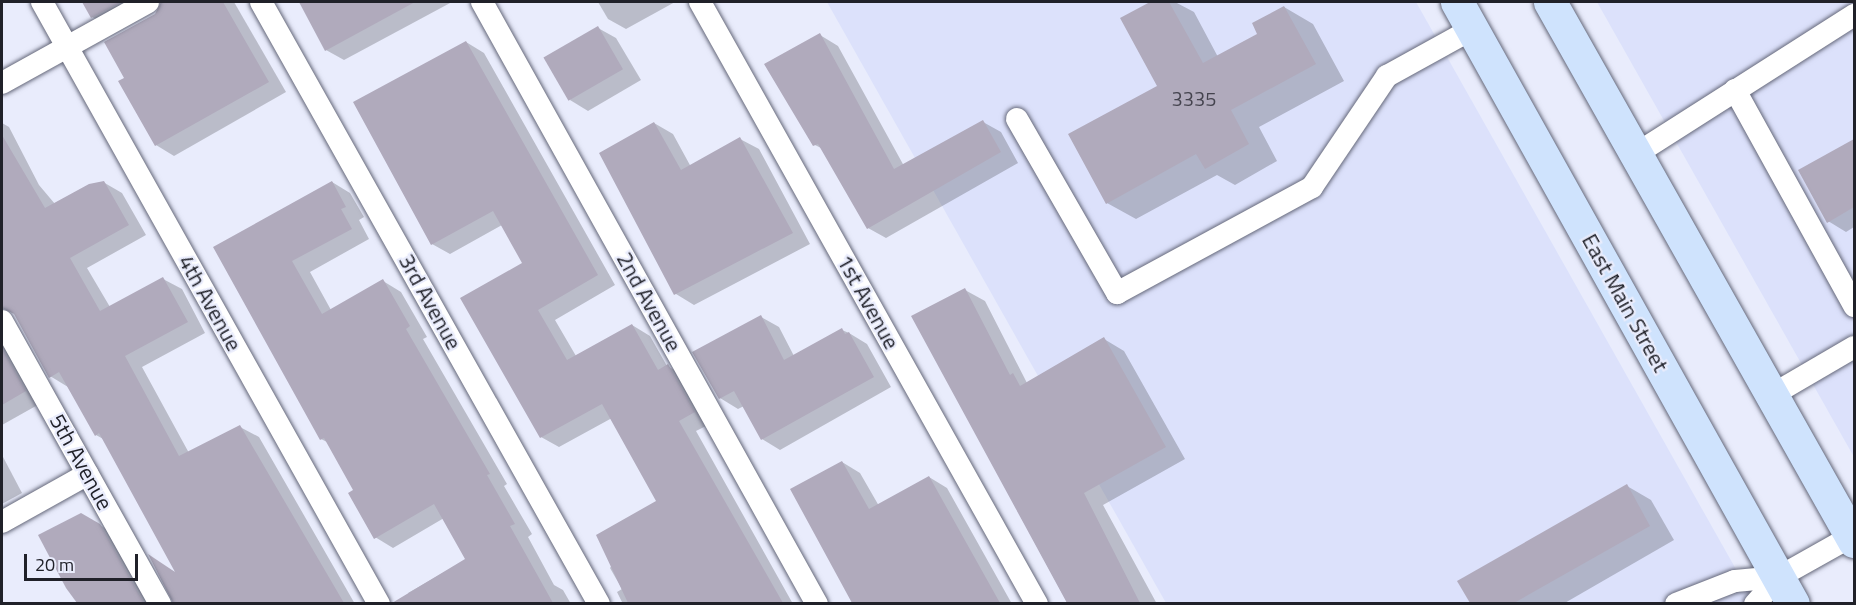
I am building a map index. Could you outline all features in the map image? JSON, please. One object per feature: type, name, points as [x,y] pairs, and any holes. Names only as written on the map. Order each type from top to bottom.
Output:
[{"type":"main road","points":[[1550,2],[1853,539]]},
{"type":"main road","name":"East Main Street","points":[[1465,15],[1786,590]]},
{"type":"lane","name":"4th Avenue","points":[[42,2],[379,603]]},
{"type":"lane","points":[[2,83],[148,2]]},
{"type":"lane","name":"3rd Avenue","points":[[261,2],[599,603]]},
{"type":"lane","name":"2nd Avenue","points":[[482,2],[817,603]]},
{"type":"lane","name":"1st Avenue","points":[[700,2],[1037,603]]},
{"type":"lane","points":[[1017,119],[1117,293],[1312,187],[1388,76],[1465,15]]},
{"type":"lane","points":[[1636,154],[1854,15]]},
{"type":"lane","points":[[1735,90],[1854,306]]},
{"type":"lane","name":"5th Avenue","points":[[2,321],[160,603]]},
{"type":"lane","points":[[1772,394],[1854,347]]},
{"type":"lane","points":[[2,522],[88,474]]},
{"type":"lane","points":[[1755,603],[1786,590],[1853,539]]},
{"type":"lane","points":[[1676,603],[1735,581],[1786,590]]},
{"type":"shaded area","points":[[827,2],[1416,2],[1755,603],[1166,603]]},
{"type":"shaded area","points":[[1597,2],[1854,2],[1854,457]]},
{"type":"building","points":[[82,2],[121,2],[91,18]]},
{"type":"building","points":[[161,2],[223,2],[269,82],[155,146],[118,81],[124,78],[104,42],[155,14]]},
{"type":"building","points":[[299,2],[415,2],[325,51]]},
{"type":"building","points":[[1150,2],[1169,2],[1203,63],[1257,34],[1252,23],[1284,6],[1316,64],[1231,110],[1249,144],[1205,169],[1196,154],[1106,204],[1068,134],[1157,86],[1120,18]]},
{"type":"building","points":[[598,26],[623,69],[568,101],[543,58]]},
{"type":"building","points":[[820,33],[894,169],[983,120],[1001,152],[867,229],[818,144],[813,146],[764,64]]},
{"type":"building","points":[[466,41],[598,275],[538,310],[567,360],[632,324],[658,370],[668,364],[695,412],[679,421],[783,603],[628,603],[596,535],[656,501],[602,404],[540,438],[460,298],[522,263],[493,211],[431,245],[353,102]]},
{"type":"building","points":[[654,122],[681,170],[740,137],[793,233],[674,295],[599,153]]},
{"type":"building","points":[[2,135],[45,208],[89,184],[104,181],[129,225],[70,258],[100,311],[163,277],[188,322],[125,356],[179,456],[240,425],[344,603],[173,603],[148,554],[175,572],[99,433],[95,436],[59,372],[49,378],[14,314],[2,308]]},
{"type":"building","points":[[1854,139],[1854,207],[1827,223],[1798,170]]},
{"type":"building","points":[[332,181],[346,207],[341,209],[352,229],[292,261],[322,314],[383,279],[410,326],[406,329],[490,474],[487,475],[515,524],[510,526],[553,603],[392,603],[465,559],[434,504],[374,539],[348,493],[353,490],[324,438],[320,440],[213,247]]},
{"type":"building","points":[[965,288],[1010,375],[1013,373],[1020,386],[1104,337],[1166,447],[1084,493],[1140,603],[1067,603],[911,316]]},
{"type":"building","points":[[761,315],[784,360],[842,328],[845,334],[849,332],[874,377],[761,440],[734,391],[719,399],[692,352]]},
{"type":"building","points":[[2,348],[26,391],[2,405]]},
{"type":"building","points":[[842,461],[869,509],[929,476],[1000,603],[852,603],[790,489]]},
{"type":"building","points":[[1627,484],[1650,526],[1514,603],[1470,603],[1457,581]]},
{"type":"building","points":[[81,513],[100,524],[144,603],[77,603],[66,588],[38,535]]}]
